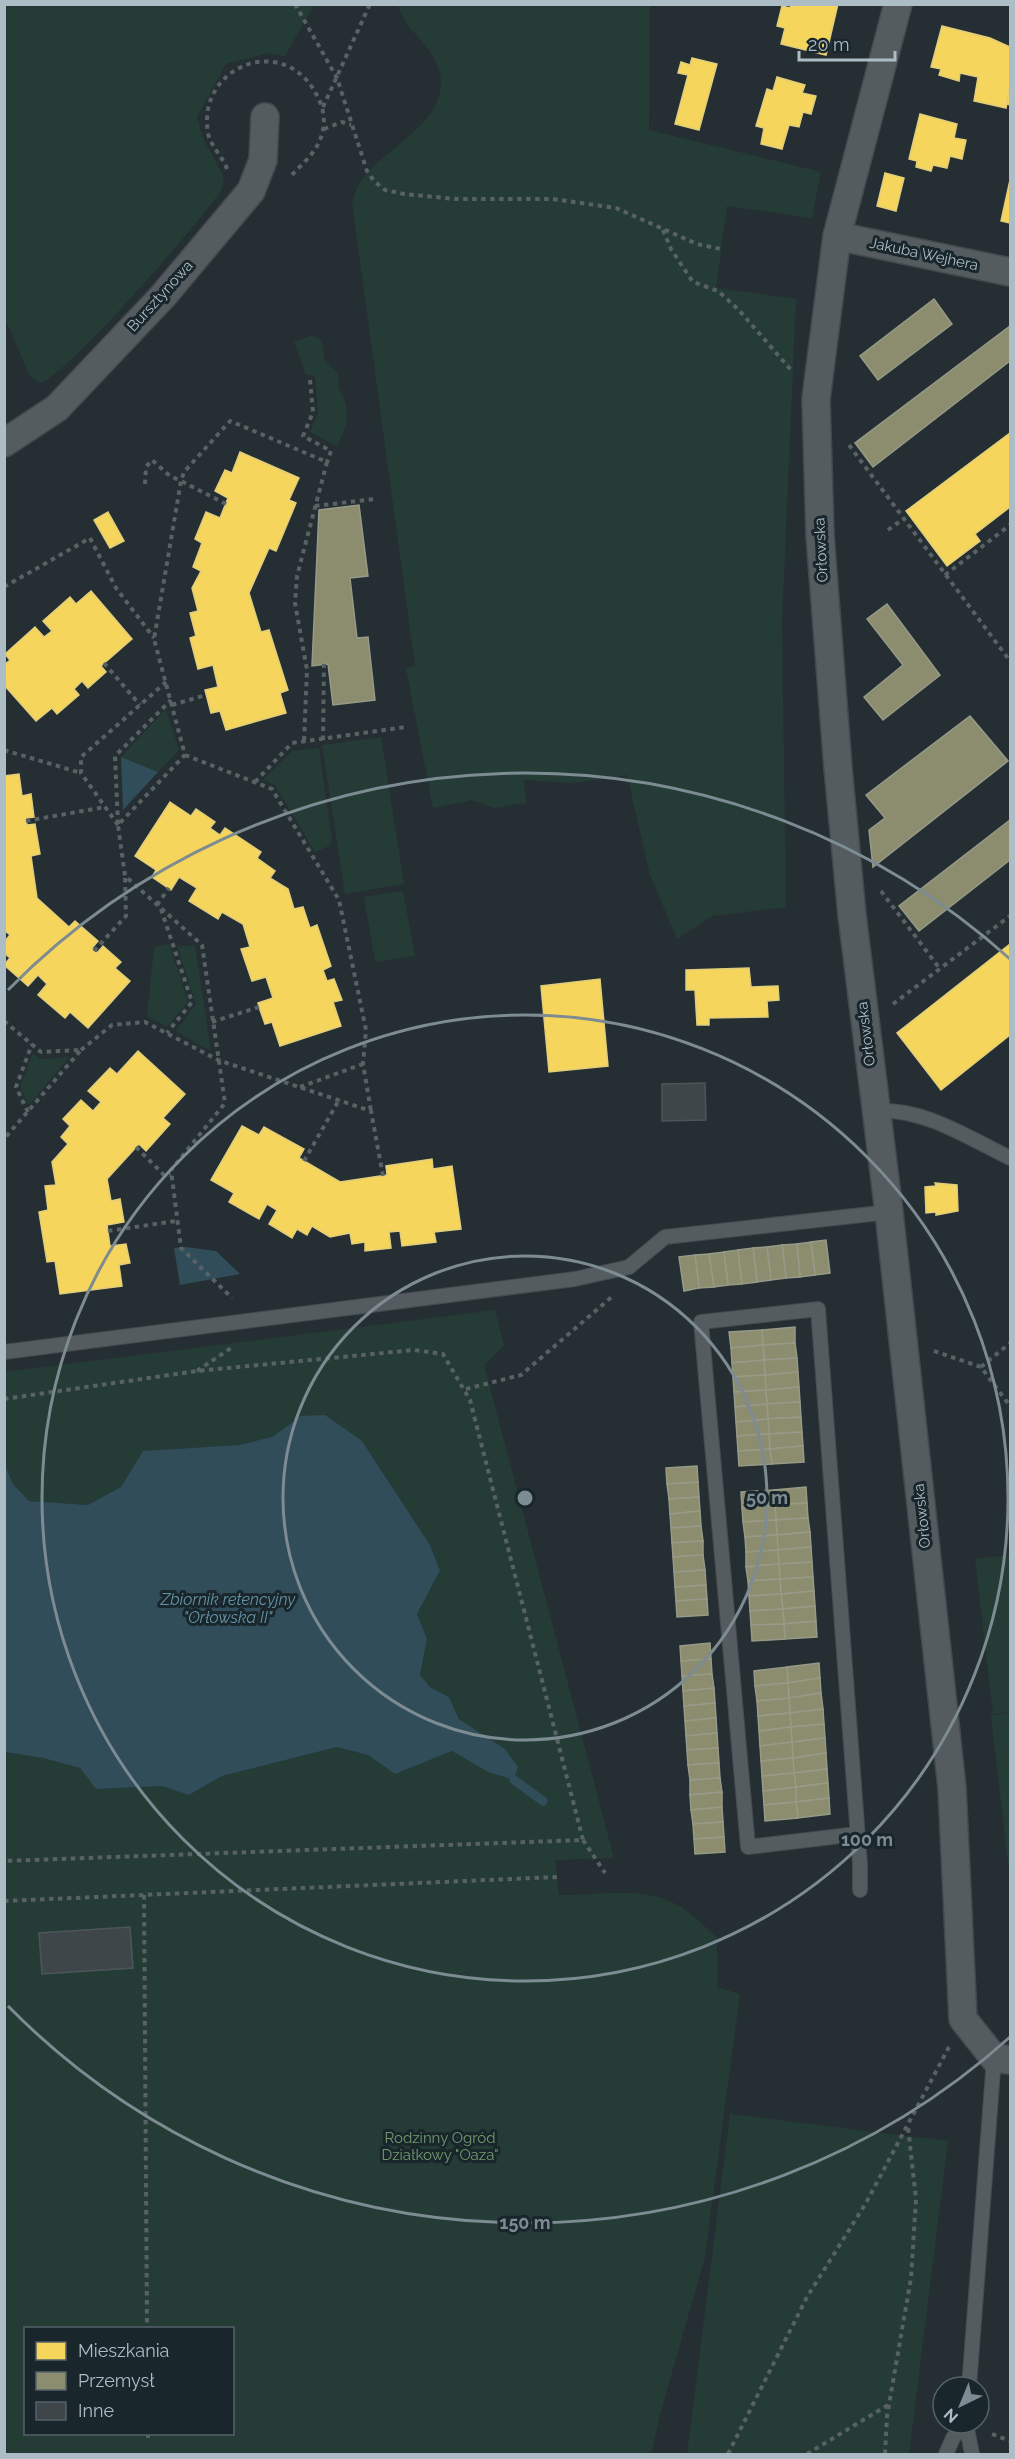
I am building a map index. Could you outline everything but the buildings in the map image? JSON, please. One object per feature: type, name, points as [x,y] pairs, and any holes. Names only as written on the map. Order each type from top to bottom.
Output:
[{"type":"street","name":"Orłowska","points":[[898,4],[837,236],[816,399],[820,535],[837,756],[874,1111],[889,1212],[952,1788],[963,2019]]},
{"type":"street","name":"Bursztynowa","points":[[4,443],[57,408],[163,296],[251,191],[263,160],[265,117]]},
{"type":"street","name":"Jakuba Wejhera","points":[[837,236],[1011,272]]},
{"type":"street","points":[[963,2019],[1002,2059]]},
{"type":"lane","points":[[874,1111],[891,1110],[936,1122],[1011,1158]]},
{"type":"lane","points":[[4,1352],[575,1279],[629,1267],[642,1259],[665,1237],[889,1212]]},
{"type":"lane","points":[[857,1834],[748,1847],[701,1322],[818,1309],[857,1834],[860,1890]]},
{"type":"lane","points":[[970,2375],[1002,2059]]},
{"type":"lane","points":[[946,2454],[955,2435]]},
{"type":"lane","points":[[968,2435],[972,2454]]},
{"type":"path","points":[[295,4],[337,78],[367,171],[385,190],[456,199],[553,199],[594,203],[634,214],[663,230],[697,244],[721,249]]},
{"type":"path","points":[[322,108],[370,4]]},
{"type":"path","points":[[323,130],[342,122],[352,125]]},
{"type":"path","points":[[663,230],[671,249],[693,282],[718,291],[738,309],[816,399]]},
{"type":"path","points":[[304,742],[307,670],[295,603],[297,576],[331,451],[303,436],[313,412],[310,380]]},
{"type":"path","points":[[154,639],[184,472],[230,421],[327,462]]},
{"type":"path","points":[[842,436],[945,575],[1010,657]]},
{"type":"path","points":[[145,484],[146,467],[152,460],[170,476],[226,504]]},
{"type":"path","points":[[315,506],[375,499]]},
{"type":"path","points":[[888,530],[903,519]]},
{"type":"path","points":[[945,575],[1011,525]]},
{"type":"path","points":[[4,586],[90,538],[116,588],[154,639],[185,755]]},
{"type":"path","points":[[104,663],[140,705]]},
{"type":"path","points":[[323,740],[324,664]]},
{"type":"path","points":[[118,825],[81,773],[81,757],[166,682]]},
{"type":"path","points":[[94,951],[126,916],[115,756],[171,703],[206,695]]},
{"type":"path","points":[[255,782],[292,743],[406,728]]},
{"type":"path","points":[[4,750],[81,773]]},
{"type":"path","points":[[185,755],[272,789],[339,900],[366,1030],[363,1064],[383,1176]]},
{"type":"path","points":[[118,825],[185,755]]},
{"type":"path","points":[[26,821],[105,807]]},
{"type":"path","points":[[124,876],[202,945],[225,1103],[171,1170],[171,1175],[181,1248],[234,1300]]},
{"type":"path","points":[[167,1033],[192,1002],[159,907],[169,888]]},
{"type":"path","points":[[879,888],[940,969]]},
{"type":"path","points":[[887,1008],[1011,916]]},
{"type":"path","points":[[212,1022],[259,1007]]},
{"type":"path","points":[[4,1021],[41,1052],[81,1050]]},
{"type":"path","points":[[4,1139],[81,1050],[112,1025],[145,1022],[218,1060],[372,1110]]},
{"type":"path","points":[[28,1112],[16,1087],[32,1044]]},
{"type":"path","points":[[299,1088],[363,1064]]},
{"type":"path","points":[[304,1161],[339,1100]]},
{"type":"path","points":[[136,1148],[164,1175],[171,1175]]},
{"type":"path","points":[[108,1231],[176,1221]]},
{"type":"path","points":[[465,1389],[521,1375],[613,1297],[633,1275],[642,1259]]},
{"type":"path","points":[[903,1336],[925,1348],[981,1367],[1011,1406]]},
{"type":"path","points":[[981,1367],[1011,1343]]},
{"type":"path","points":[[4,1399],[197,1371],[414,1350],[443,1354],[465,1389],[583,1840],[605,1873]]},
{"type":"path","points":[[4,1861],[583,1840]]},
{"type":"path","points":[[4,1901],[557,1877]]},
{"type":"path","points":[[144,1895],[147,2327]]},
{"type":"path","points":[[728,2454],[807,2297],[867,2203],[963,2019]]},
{"type":"path","points":[[885,2454],[889,2404],[911,2278],[915,2222],[916,2199],[908,2126]]},
{"type":"path","points":[[807,2454],[889,2404]]},
{"type":"green space","points":[[4,5],[314,5],[285,56],[268,53],[226,64],[197,117],[203,138],[224,177],[222,189],[134,295],[77,354],[55,374],[40,383],[30,376],[5,318]]},
{"type":"green space","points":[[398,5],[650,5],[649,130],[821,172],[812,218],[727,206],[716,288],[796,299],[782,621],[786,907],[712,916],[677,939],[650,875],[627,775],[574,783],[524,780],[526,803],[494,808],[472,800],[433,808],[406,668],[415,666],[352,202],[364,177],[428,117],[437,103],[441,87],[436,61],[406,22]]},
{"type":"green space","points":[[313,335],[322,342],[325,361],[339,374],[339,388],[346,405],[344,432],[337,446],[310,432],[318,413],[315,378],[313,375],[306,375],[294,342]]},
{"type":"green space","points":[[166,709],[179,750],[158,772],[121,757]]},
{"type":"green space","points":[[381,737],[404,884],[345,894],[322,745]]},
{"type":"green space","points":[[319,748],[332,841],[327,847],[315,852],[275,785],[263,780],[292,751]]},
{"type":"green space","points":[[403,891],[415,956],[375,962],[364,897]]},
{"type":"green space","points":[[169,944],[188,1001],[167,1027],[147,1016],[154,947]]},
{"type":"green space","points":[[177,946],[195,946],[211,1051],[176,1031],[196,1004]]},
{"type":"green space","points":[[33,1053],[40,1059],[69,1057],[29,1105],[20,1087]]},
{"type":"green space","name":"Rodzinny Ogród Działkowy \"Oaza\"","points":[[495,1310],[504,1345],[484,1365],[614,1858],[555,1860],[559,1895],[642,1894],[676,1904],[717,1937],[717,1987],[740,1994],[705,2257],[651,2454],[5,2454],[5,1752],[43,1758],[80,1768],[96,1789],[162,1786],[189,1795],[222,1776],[337,1747],[368,1755],[395,1774],[452,1751],[488,1772],[514,1780],[518,1767],[505,1749],[459,1719],[449,1697],[430,1687],[420,1675],[427,1639],[417,1614],[440,1569],[430,1545],[362,1441],[301,1416],[272,1437],[239,1445],[143,1451],[121,1487],[88,1505],[29,1501],[13,1484],[5,1465],[4,1372]]},
{"type":"green space","points":[[1010,1555],[1010,1712],[993,1714],[975,1559]]},
{"type":"green space","points":[[1010,1713],[1010,1881],[991,1715]]},
{"type":"green space","points":[[730,2114],[948,2141],[909,2454],[687,2454]]},
{"type":"water","points":[[121,757],[158,772],[123,810]]},
{"type":"water","points":[[186,1247],[216,1251],[240,1274],[180,1285],[174,1248]]},
{"type":"water","name":"Zbiornik retencyjny \"Orłowska II\"","points":[[325,1415],[362,1441],[430,1545],[440,1570],[417,1614],[427,1639],[420,1675],[430,1687],[449,1697],[459,1719],[505,1749],[518,1767],[514,1780],[488,1772],[452,1751],[395,1774],[368,1755],[337,1747],[222,1776],[189,1795],[162,1786],[96,1789],[80,1768],[43,1758],[5,1752],[5,1465],[13,1484],[29,1501],[88,1505],[121,1487],[143,1451],[239,1445],[272,1437],[301,1416]]},
{"type":"waterway","points":[[514,1780],[543,1801]]}]
